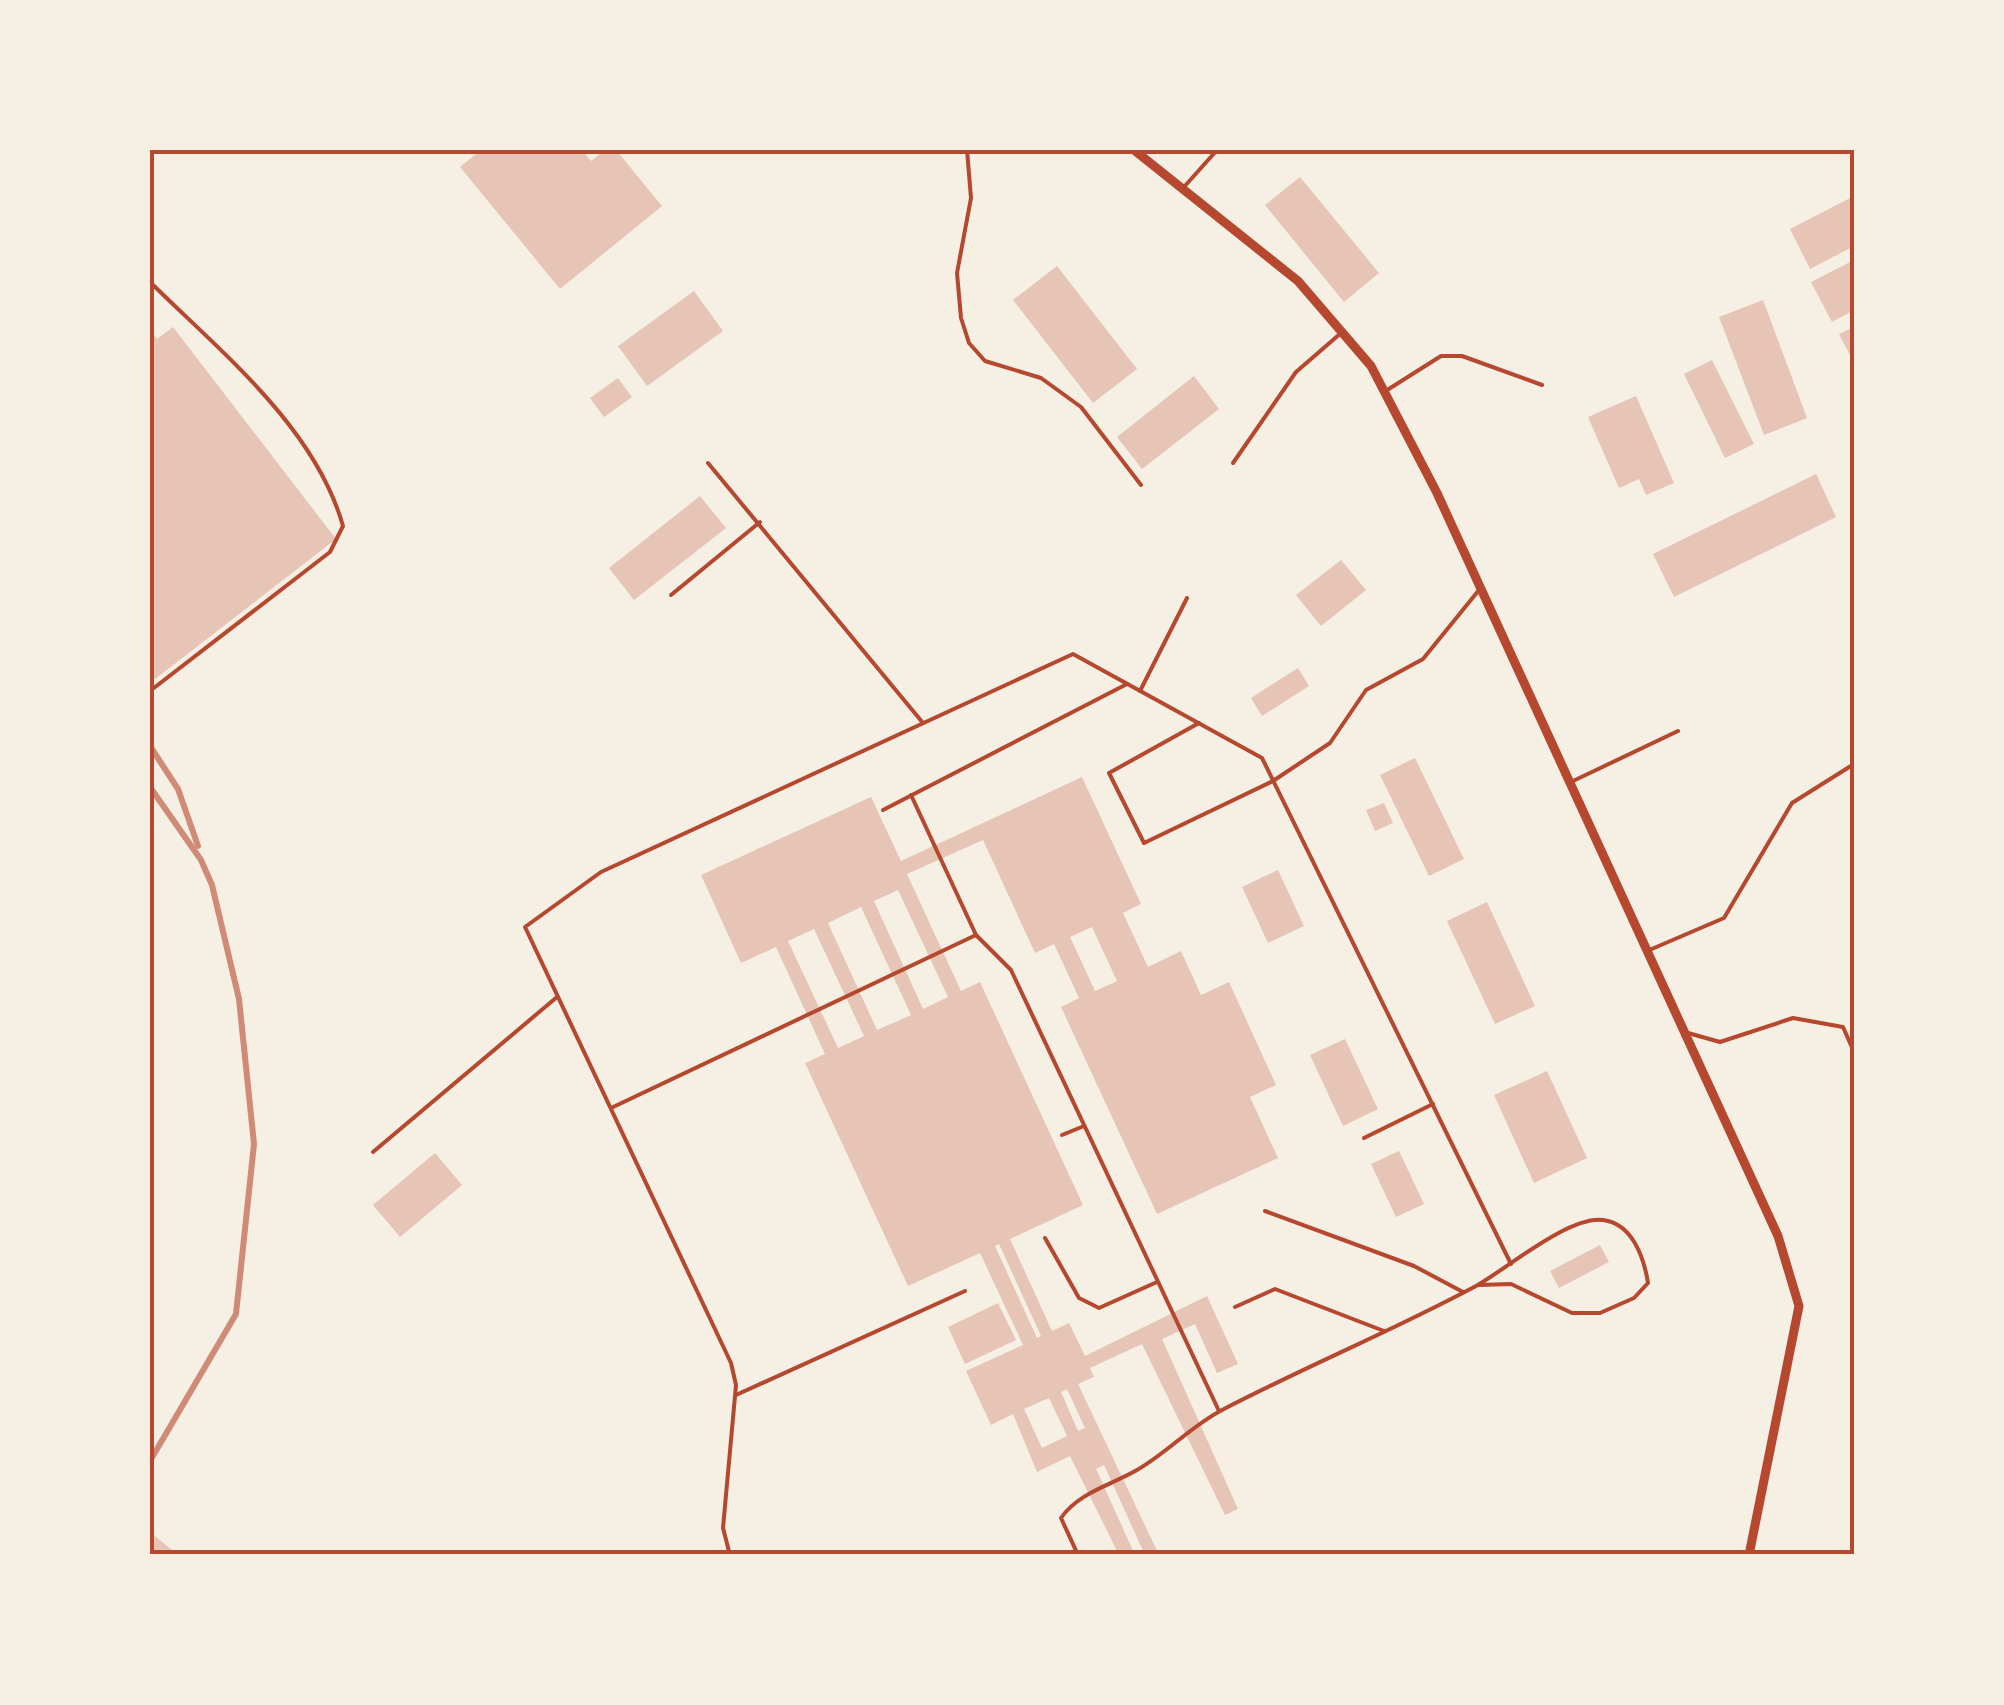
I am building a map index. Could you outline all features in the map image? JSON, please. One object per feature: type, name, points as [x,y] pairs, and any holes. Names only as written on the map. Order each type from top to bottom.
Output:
[{"type":"street","points":[[1134,150],[1298,281],[1370,366],[1479,590],[1778,1236],[1799,1306],[1749,1555]]},
{"type":"lane","points":[[967,150],[971,198],[957,273],[961,318],[970,344],[985,362],[1042,378],[1081,407],[1142,485]]},
{"type":"lane","points":[[1184,187],[1218,150]]},
{"type":"lane","points":[[150,282],[279,413],[334,495],[343,526],[330,552],[150,692]]},
{"type":"lane","points":[[1233,464],[1296,372],[1342,332]]},
{"type":"lane","points":[[1384,392],[1441,356],[1462,356],[1542,385]]},
{"type":"lane","points":[[708,464],[760,522],[773,546],[923,724]]},
{"type":"lane","points":[[671,595],[760,522]]},
{"type":"lane","points":[[1199,724],[1109,772],[1144,843],[1274,781],[1330,742],[1366,690],[1423,658],[1479,590]]},
{"type":"lane","points":[[1140,691],[1187,598]]},
{"type":"lane","points":[[730,1555],[724,1528],[736,1395],[730,1363],[526,926],[601,872],[1073,654],[1262,758],[1511,1264]]},
{"type":"lane","points":[[883,810],[1127,684]]},
{"type":"lane","points":[[1569,783],[1678,731]]},
{"type":"lane","points":[[1646,951],[1724,918],[1792,803],[1854,764]]},
{"type":"lane","points":[[911,795],[976,935],[1011,970],[1219,1411]]},
{"type":"lane","points":[[611,1108],[976,935]]},
{"type":"lane","points":[[373,1152],[558,996]]},
{"type":"lane","points":[[1684,1032],[1720,1042],[1794,1018],[1843,1026],[1854,1052]]},
{"type":"lane","points":[[1364,1138],[1433,1104]]},
{"type":"lane","points":[[1062,1135],[1084,1126]]},
{"type":"lane","points":[[1265,1210],[1414,1266],[1463,1292]]},
{"type":"lane","points":[[1078,1555],[1061,1518],[1070,1504],[1140,1468],[1219,1411],[1463,1292],[1579,1224],[1608,1220],[1628,1233],[1644,1258],[1648,1283],[1634,1298],[1600,1313],[1572,1312],[1512,1284],[1478,1284]]},
{"type":"lane","points":[[1045,1238],[1079,1298],[1099,1308],[1157,1282]]},
{"type":"lane","points":[[1235,1307],[1275,1289],[1384,1331]]},
{"type":"lane","points":[[736,1395],[965,1291]]},
{"type":"building","points":[[481,150],[582,150],[591,161],[605,150],[616,150],[662,206],[560,289],[460,167]]},
{"type":"building","points":[[1300,177],[1379,273],[1344,302],[1265,205]]},
{"type":"building","points":[[1854,196],[1854,246],[1810,269],[1790,229]]},
{"type":"building","points":[[1854,260],[1854,310],[1832,322],[1811,282]]},
{"type":"building","points":[[1057,266],[1137,369],[1093,403],[1013,300]]},
{"type":"building","points":[[694,291],[723,331],[647,386],[618,346]]},
{"type":"building","points":[[1763,300],[1807,418],[1764,435],[1719,317]]},
{"type":"building","points":[[173,327],[336,539],[150,683],[150,329],[157,339]]},
{"type":"building","points":[[1854,327],[1854,363],[1839,334]]},
{"type":"building","points":[[1712,360],[1754,444],[1725,458],[1684,374]]},
{"type":"building","points":[[1194,376],[1219,409],[1142,469],[1117,437]]},
{"type":"building","points":[[618,378],[632,397],[604,417],[590,398]]},
{"type":"building","points":[[1636,396],[1674,483],[1646,495],[1639,479],[1619,488],[1588,417]]},
{"type":"building","points":[[1816,474],[1836,517],[1674,597],[1653,554]]},
{"type":"building","points":[[700,496],[726,528],[634,600],[609,568]]},
{"type":"building","points":[[1341,560],[1366,590],[1321,626],[1296,595]]},
{"type":"building","points":[[1298,668],[1309,686],[1262,716],[1251,698]]},
{"type":"building","points":[[1415,758],[1464,859],[1429,876],[1380,775]]},
{"type":"building","points":[[1082,777],[1141,904],[1123,913],[1148,967],[1181,951],[1201,995],[1229,982],[1276,1085],[1250,1097],[1278,1158],[1157,1214],[1061,1007],[1079,998],[1054,944],[1035,953],[983,840],[907,874],[961,991],[980,982],[1083,1205],[1010,1239],[1052,1331],[1069,1323],[1085,1356],[1207,1296],[1238,1364],[1217,1373],[1195,1324],[1162,1339],[1238,1509],[1225,1515],[1142,1344],[1090,1368],[1094,1377],[1078,1384],[1159,1555],[1145,1555],[1104,1465],[1096,1469],[1135,1555],[1119,1555],[1070,1456],[1037,1472],[1013,1414],[991,1425],[966,1371],[1023,1345],[980,1253],[908,1286],[805,1063],[825,1054],[776,947],[741,963],[701,875],[871,797],[901,861]],"holes":[[[898,890],[948,997],[923,1009],[874,901]],[[861,907],[911,1015],[877,1030],[828,923]],[[1092,927],[1117,981],[1095,991],[1070,937]],[[814,929],[864,1036],[838,1048],[788,941]],[[999,1244],[1041,1336],[1037,1338],[995,1246]],[[1067,1389],[1085,1428],[1078,1431],[1061,1392]],[[1049,1398],[1067,1436],[1042,1448],[1024,1409]]]},
{"type":"building","points":[[1384,803],[1393,823],[1375,831],[1366,810]]},
{"type":"building","points":[[1278,870],[1304,926],[1268,943],[1242,887]]},
{"type":"building","points":[[1487,902],[1535,1006],[1495,1024],[1447,921]]},
{"type":"building","points":[[1345,1039],[1378,1109],[1343,1126],[1310,1055]]},
{"type":"building","points":[[1547,1071],[1587,1158],[1534,1183],[1494,1095]]},
{"type":"building","points":[[1399,1151],[1424,1204],[1396,1217],[1371,1164]]},
{"type":"building","points":[[435,1153],[462,1185],[400,1237],[373,1205]]},
{"type":"building","points":[[1600,1245],[1609,1262],[1559,1288],[1550,1271]]},
{"type":"building","points":[[998,1303],[1016,1340],[965,1364],[948,1327]]},
{"type":"building","points":[[150,1532],[172,1550],[167,1555],[150,1555]]},
{"type":"railway","points":[[150,746],[178,789],[198,846]]},
{"type":"railway","points":[[150,787],[201,860],[212,885],[239,999],[254,1144],[236,1314],[150,1461]]}]
